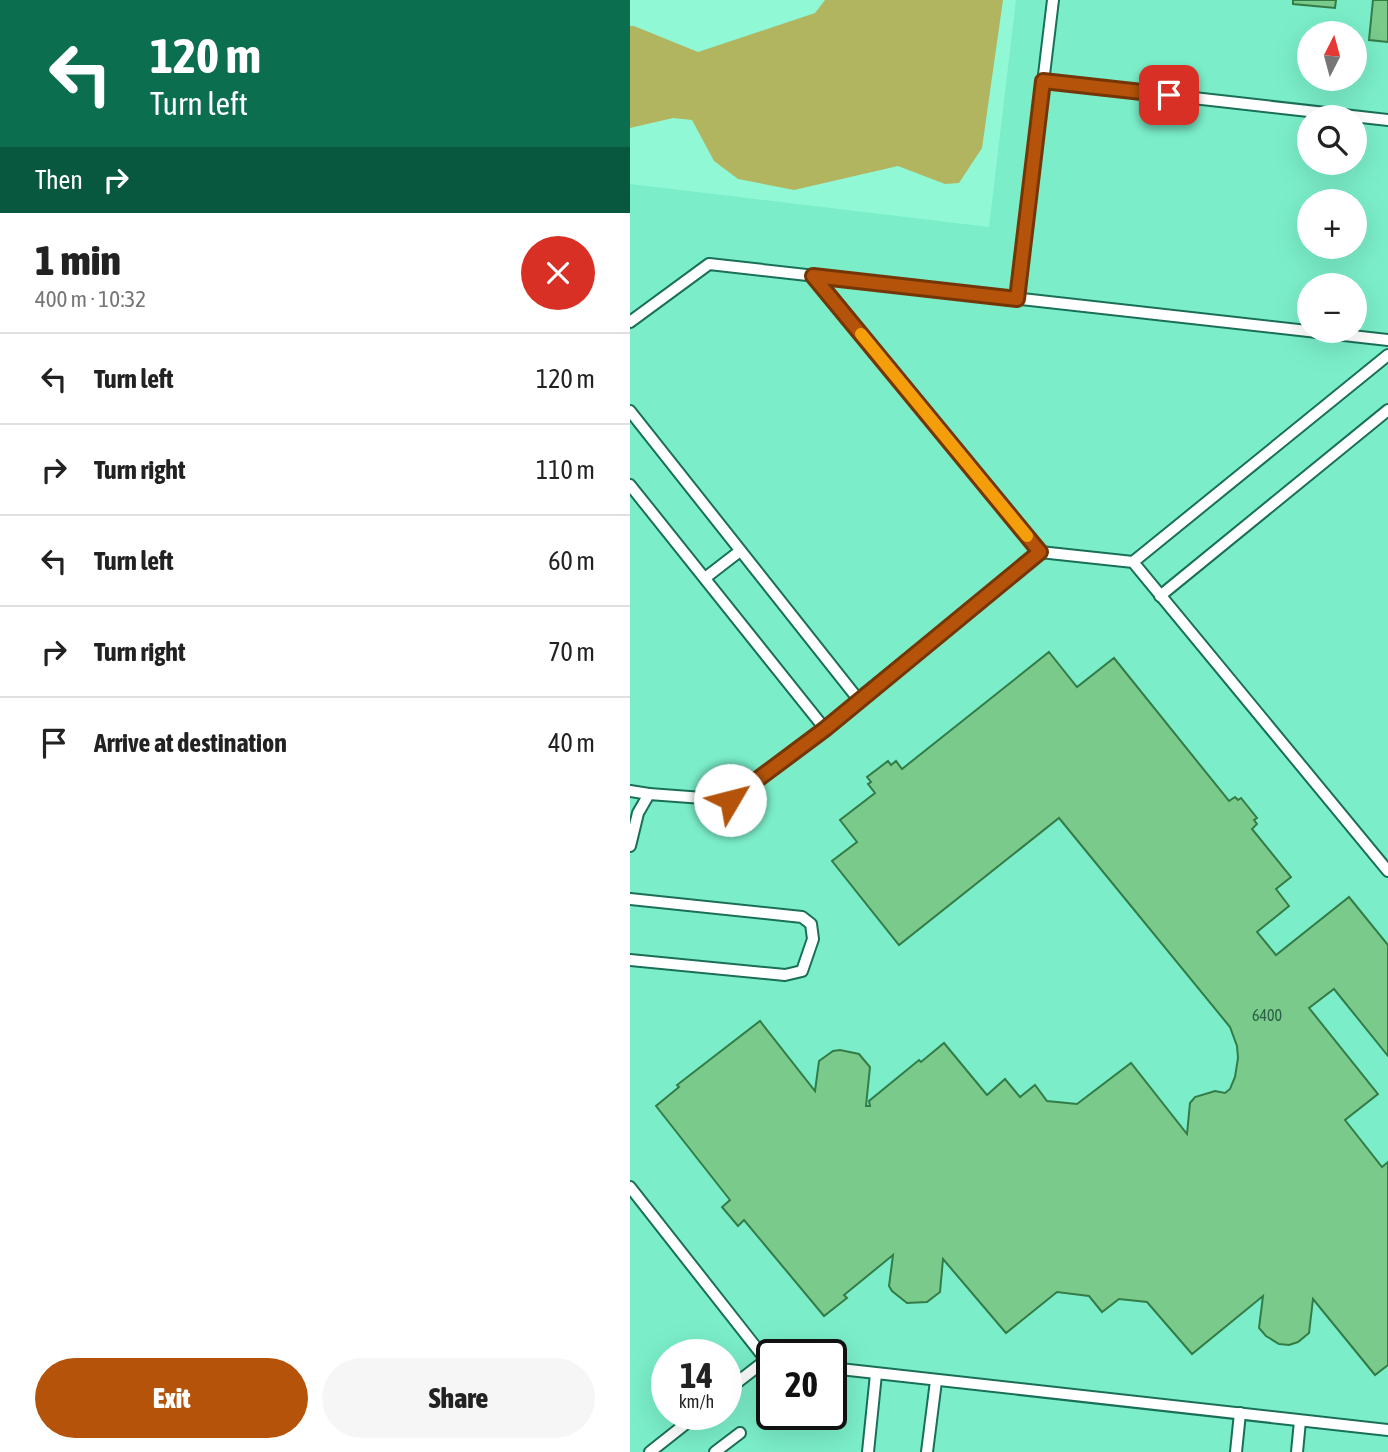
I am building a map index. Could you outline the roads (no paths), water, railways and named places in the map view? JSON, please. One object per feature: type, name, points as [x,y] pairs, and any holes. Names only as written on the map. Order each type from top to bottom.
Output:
[{"type":"lane","points":[[1017,299],[1053,0]]},
{"type":"lane","points":[[1043,81],[1388,121]]},
{"type":"lane","points":[[630,322],[709,264],[1388,340]]},
{"type":"lane","points":[[813,276],[1040,552],[1133,562],[1388,355]]},
{"type":"lane","points":[[1160,596],[1388,410]]},
{"type":"lane","points":[[630,411],[858,699]]},
{"type":"lane","points":[[630,485],[825,729]]},
{"type":"lane","points":[[705,578],[740,551]]},
{"type":"lane","points":[[630,791],[730,800],[825,729],[858,699],[1040,552]]},
{"type":"lane","points":[[1133,562],[1388,871]]},
{"type":"lane","points":[[630,846],[638,813],[649,794]]},
{"type":"lane","points":[[630,899],[802,917],[811,924],[813,939],[802,971],[785,975],[630,960]]},
{"type":"lane","points":[[630,1187],[756,1344]]},
{"type":"lane","points":[[847,1370],[1388,1430]]},
{"type":"lane","points":[[867,1452],[876,1374]]},
{"type":"lane","points":[[927,1452],[936,1381]]},
{"type":"lane","points":[[1236,1452],[1240,1413]]},
{"type":"lane","points":[[1297,1452],[1300,1421]]},
{"type":"lane","points":[[656,1450],[679,1430]]},
{"type":"lane","points":[[715,1452],[740,1433]]}]
